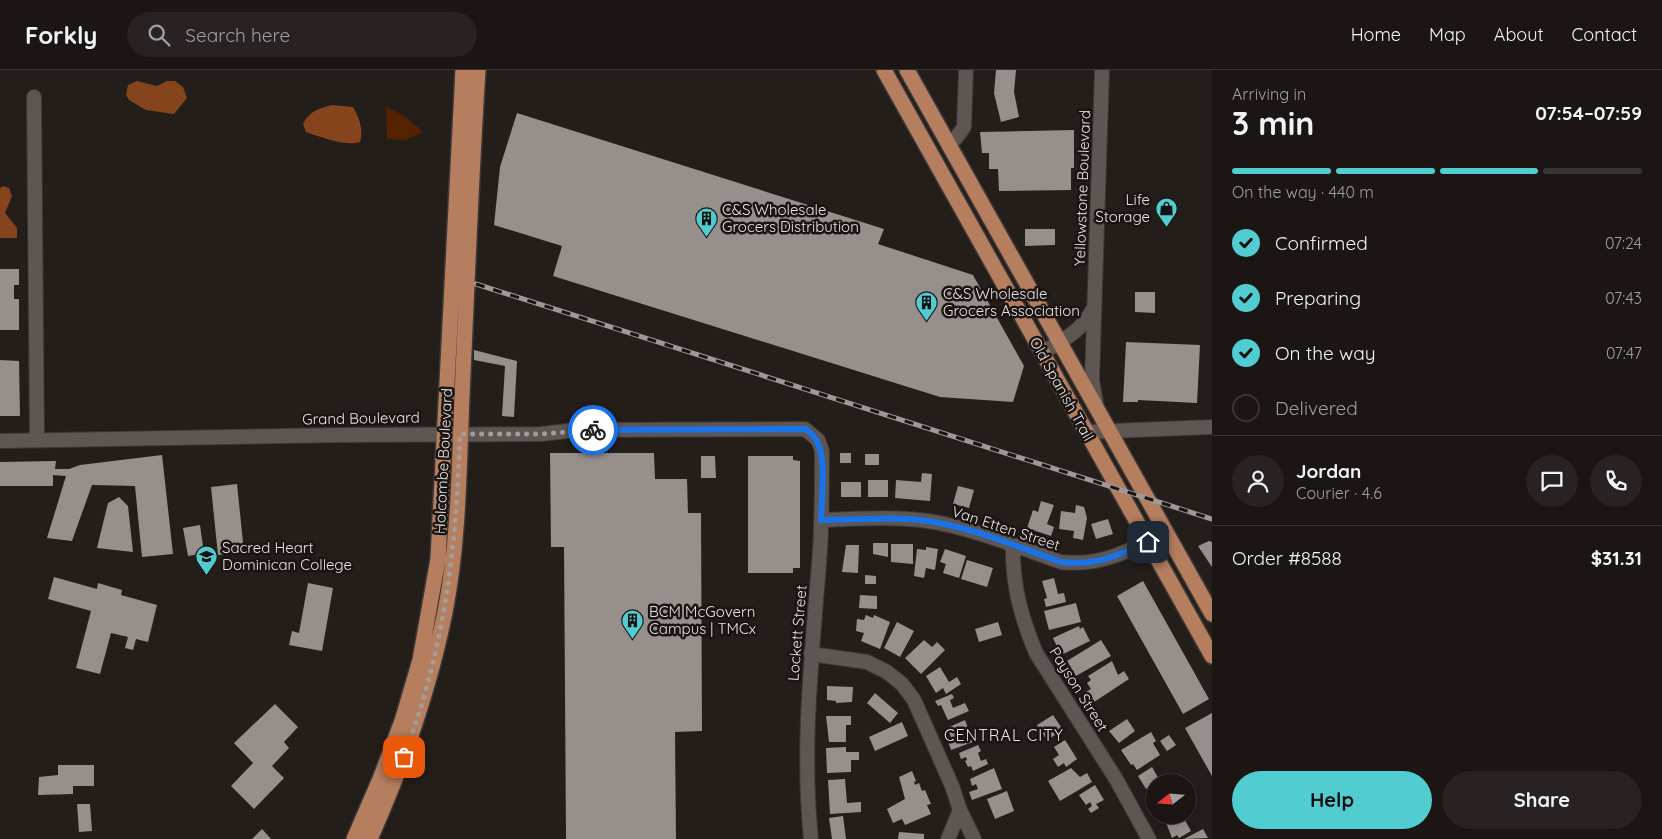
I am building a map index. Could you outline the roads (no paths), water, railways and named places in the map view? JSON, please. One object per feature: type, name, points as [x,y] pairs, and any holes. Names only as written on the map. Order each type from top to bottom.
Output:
[{"type":"main road","name":"Holcombe Boulevard","points":[[370,839],[392,790],[416,724],[434,664],[452,563],[457,516],[453,434],[451,276],[464,70]]},
{"type":"main road","name":"Holcombe Boulevard","points":[[354,839],[402,721],[420,660],[438,559],[453,434],[478,70]]},
{"type":"main road","name":"Old Spanish Trail","points":[[907,70],[1212,614]]},
{"type":"main road","name":"Old Spanish Trail","points":[[888,72],[1004,285],[1212,656]]},
{"type":"main road","points":[[942,173],[959,164]]},
{"type":"main road","points":[[1004,285],[1022,275]]},
{"type":"street","points":[[948,143],[956,138],[964,127],[966,70]]},
{"type":"street","name":"Yellowstone Boulevard","points":[[1096,406],[1092,380],[1102,70]]},
{"type":"street","points":[[34,97],[37,440]]},
{"type":"street","name":"Yellowstone Boulevard","points":[[1042,353],[1074,334],[1085,324],[1094,306]]},
{"type":"street","name":"Grand Boulevard","points":[[0,441],[541,434],[576,430],[784,428],[805,429],[812,432]]},
{"type":"street","points":[[1086,432],[1212,428]]},
{"type":"street","name":"Lockett Street","points":[[811,839],[807,757],[811,654],[821,520],[822,451],[818,440],[812,432]]},
{"type":"street","name":"Van Etten Street","points":[[821,520],[885,519],[929,521],[962,529],[1061,562],[1075,564],[1112,558],[1148,542],[1166,531]]},
{"type":"street","name":"Payson Street","points":[[1013,545],[1014,585],[1036,653],[1116,779],[1149,839]]},
{"type":"street","points":[[811,654],[867,662],[887,672],[902,684],[922,714],[960,810],[974,839]]},
{"type":"street","points":[[948,839],[960,810]]},
{"type":"railway","points":[[476,284],[1212,519]]},
{"type":"place","name":"Life Storage","points":[[1166,227]]},
{"type":"place","name":"C&S Wholesale Grocers Distribution","points":[[706,237]]},
{"type":"place","name":"C&S Wholesale Grocers Association","points":[[927,321]]},
{"type":"place","name":"Sacred Heart Dominican College","points":[[206,575]]},
{"type":"place","name":"BCM McGovern Campus | TMCx","points":[[633,639]]},
{"type":"district","name":"CENTRAL CITY","points":[[1004,735]]}]
